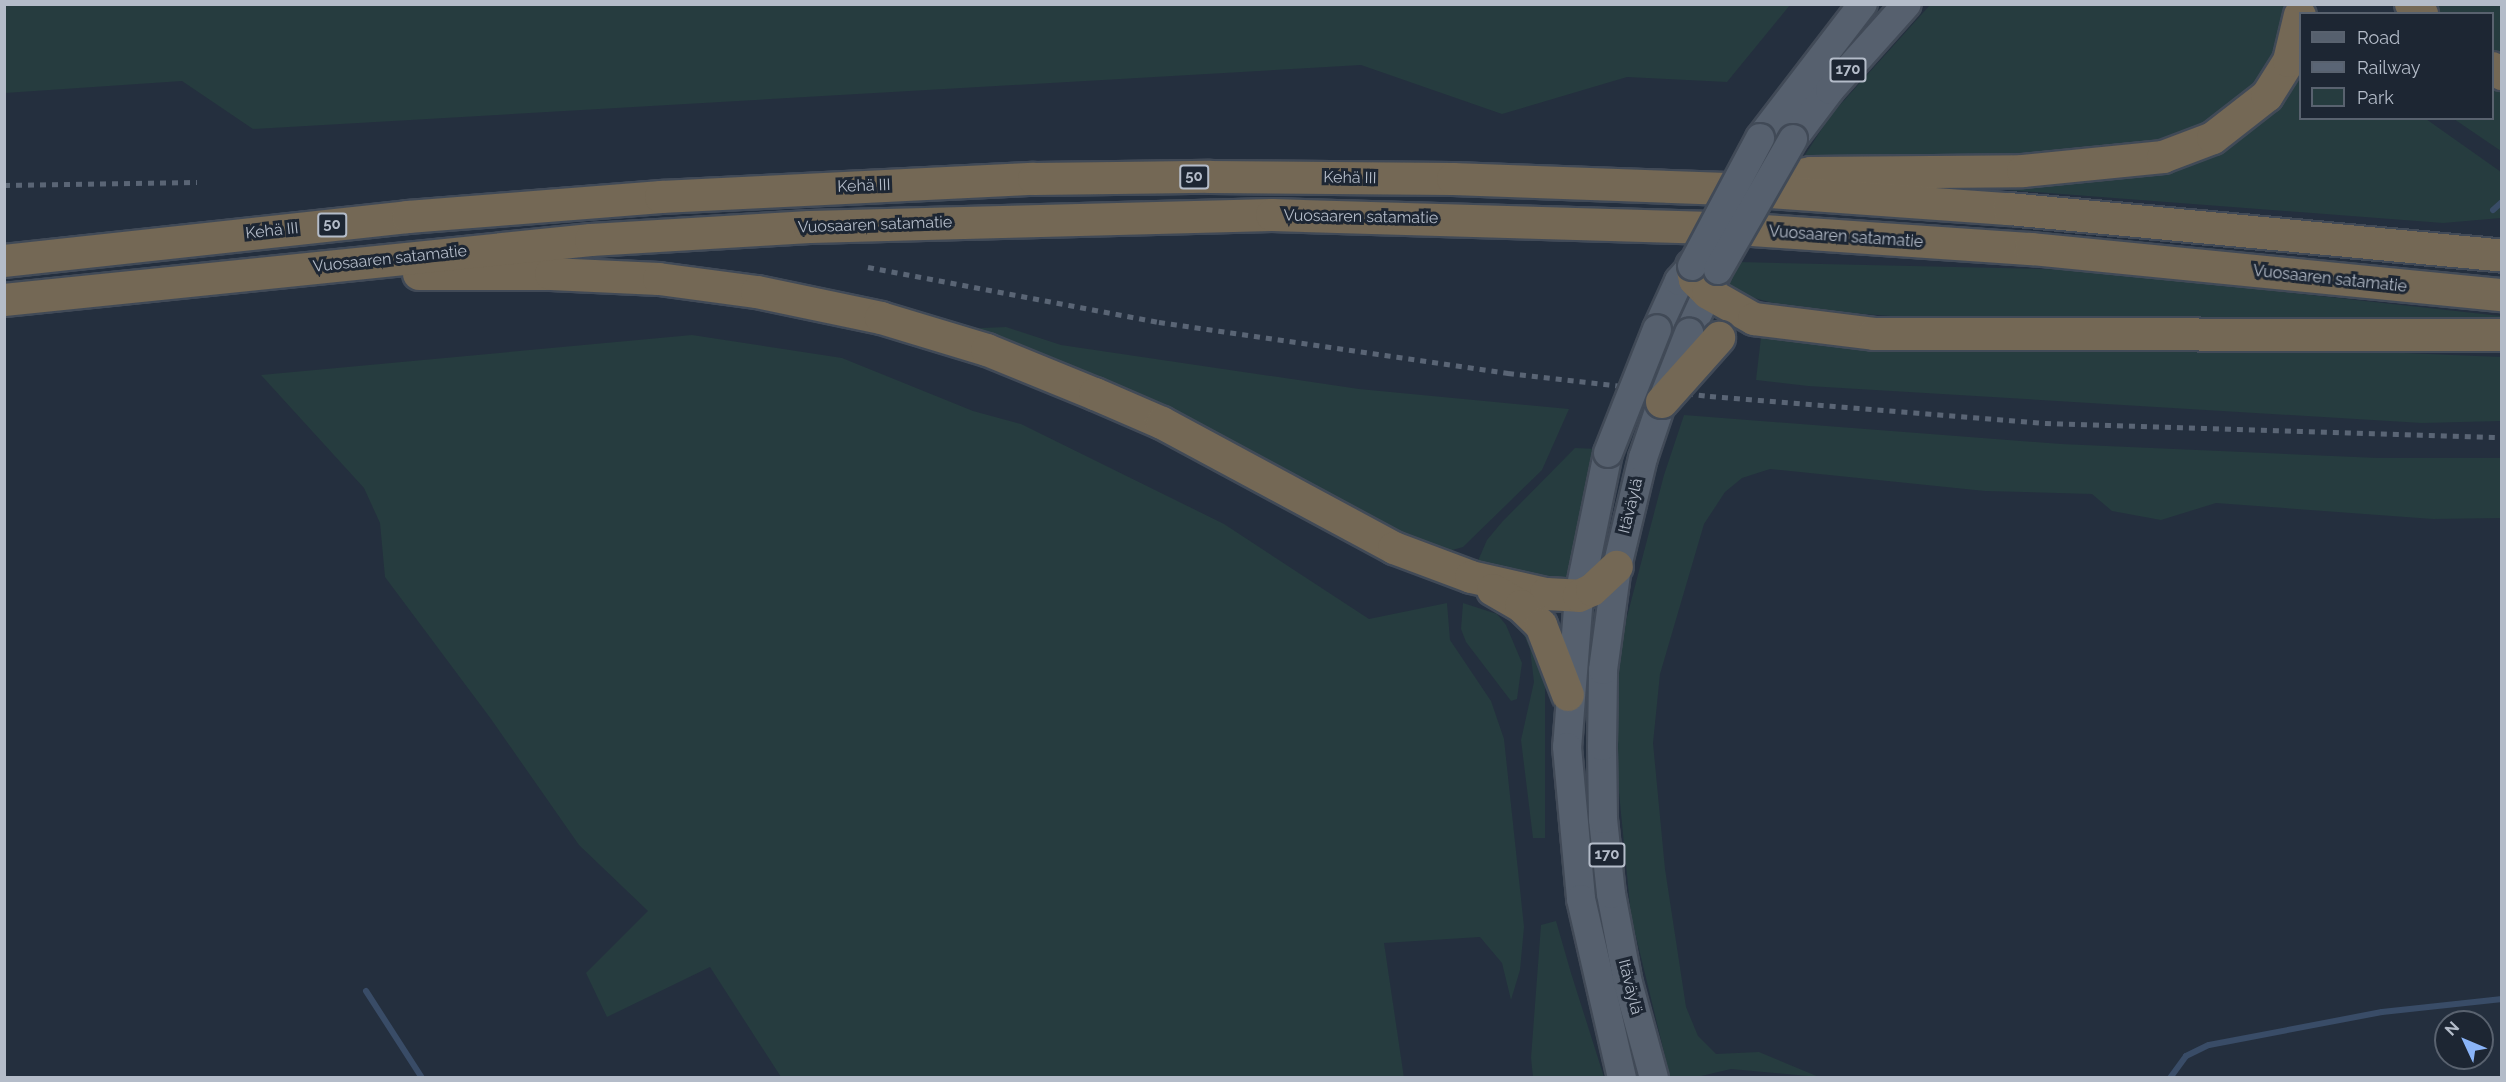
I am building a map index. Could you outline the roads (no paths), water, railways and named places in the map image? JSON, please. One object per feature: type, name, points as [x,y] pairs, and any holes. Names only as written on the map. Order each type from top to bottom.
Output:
[{"type":"highway","points":[[1727,189],[1810,173],[2023,171],[2163,157],[2213,138],[2267,96],[2289,61],[2299,22]]},
{"type":"highway","name":"Kehä III","points":[[4,261],[408,217],[846,186],[1222,177],[1489,180],[1727,189]]},
{"type":"highway","points":[[1727,189],[2009,209],[2502,256]]},
{"type":"highway","name":"Vuosaaren satamatie","points":[[219,276],[591,240],[798,227],[1272,215],[1721,228],[2031,249],[2502,295]]},
{"type":"highway","points":[[4,300],[219,276],[275,286],[416,274],[551,274],[660,279],[758,292],[881,318],[987,350],[1171,428],[1394,548],[1471,577],[1546,594],[1579,596],[1592,590],[1617,567]]},
{"type":"highway","points":[[1706,276],[1754,319]]},
{"type":"highway","points":[[1662,402],[1704,335],[1754,319],[1874,334],[2502,335]]},
{"type":"highway","points":[[1471,577],[1521,606],[1541,625],[1568,695]]},
{"type":"main road","name":"Itäväylä","points":[[1704,335],[1706,276],[1760,138],[1863,4]]},
{"type":"main road","name":"Itäväylä","points":[[1622,1077],[1581,899],[1569,794],[1568,695],[1579,596],[1608,453],[1657,329],[1679,281],[1706,276],[1793,140],[1830,90],[1907,4]]},
{"type":"main road","name":"Itäväylä","points":[[1654,1077],[1628,983],[1611,894],[1603,819],[1603,670],[1617,567],[1643,458],[1662,402]]},
{"type":"waterway","points":[[2493,210],[2502,202]]},
{"type":"waterway","points":[[366,991],[422,1078]]},
{"type":"waterway","points":[[2170,1078],[2186,1056],[2209,1045],[2382,1012],[2502,999]]},
{"type":"railway","points":[[4,185],[197,182]]},
{"type":"railway","points":[[868,267],[1159,322],[1508,373],[1710,396],[2045,423],[2502,437]]}]
